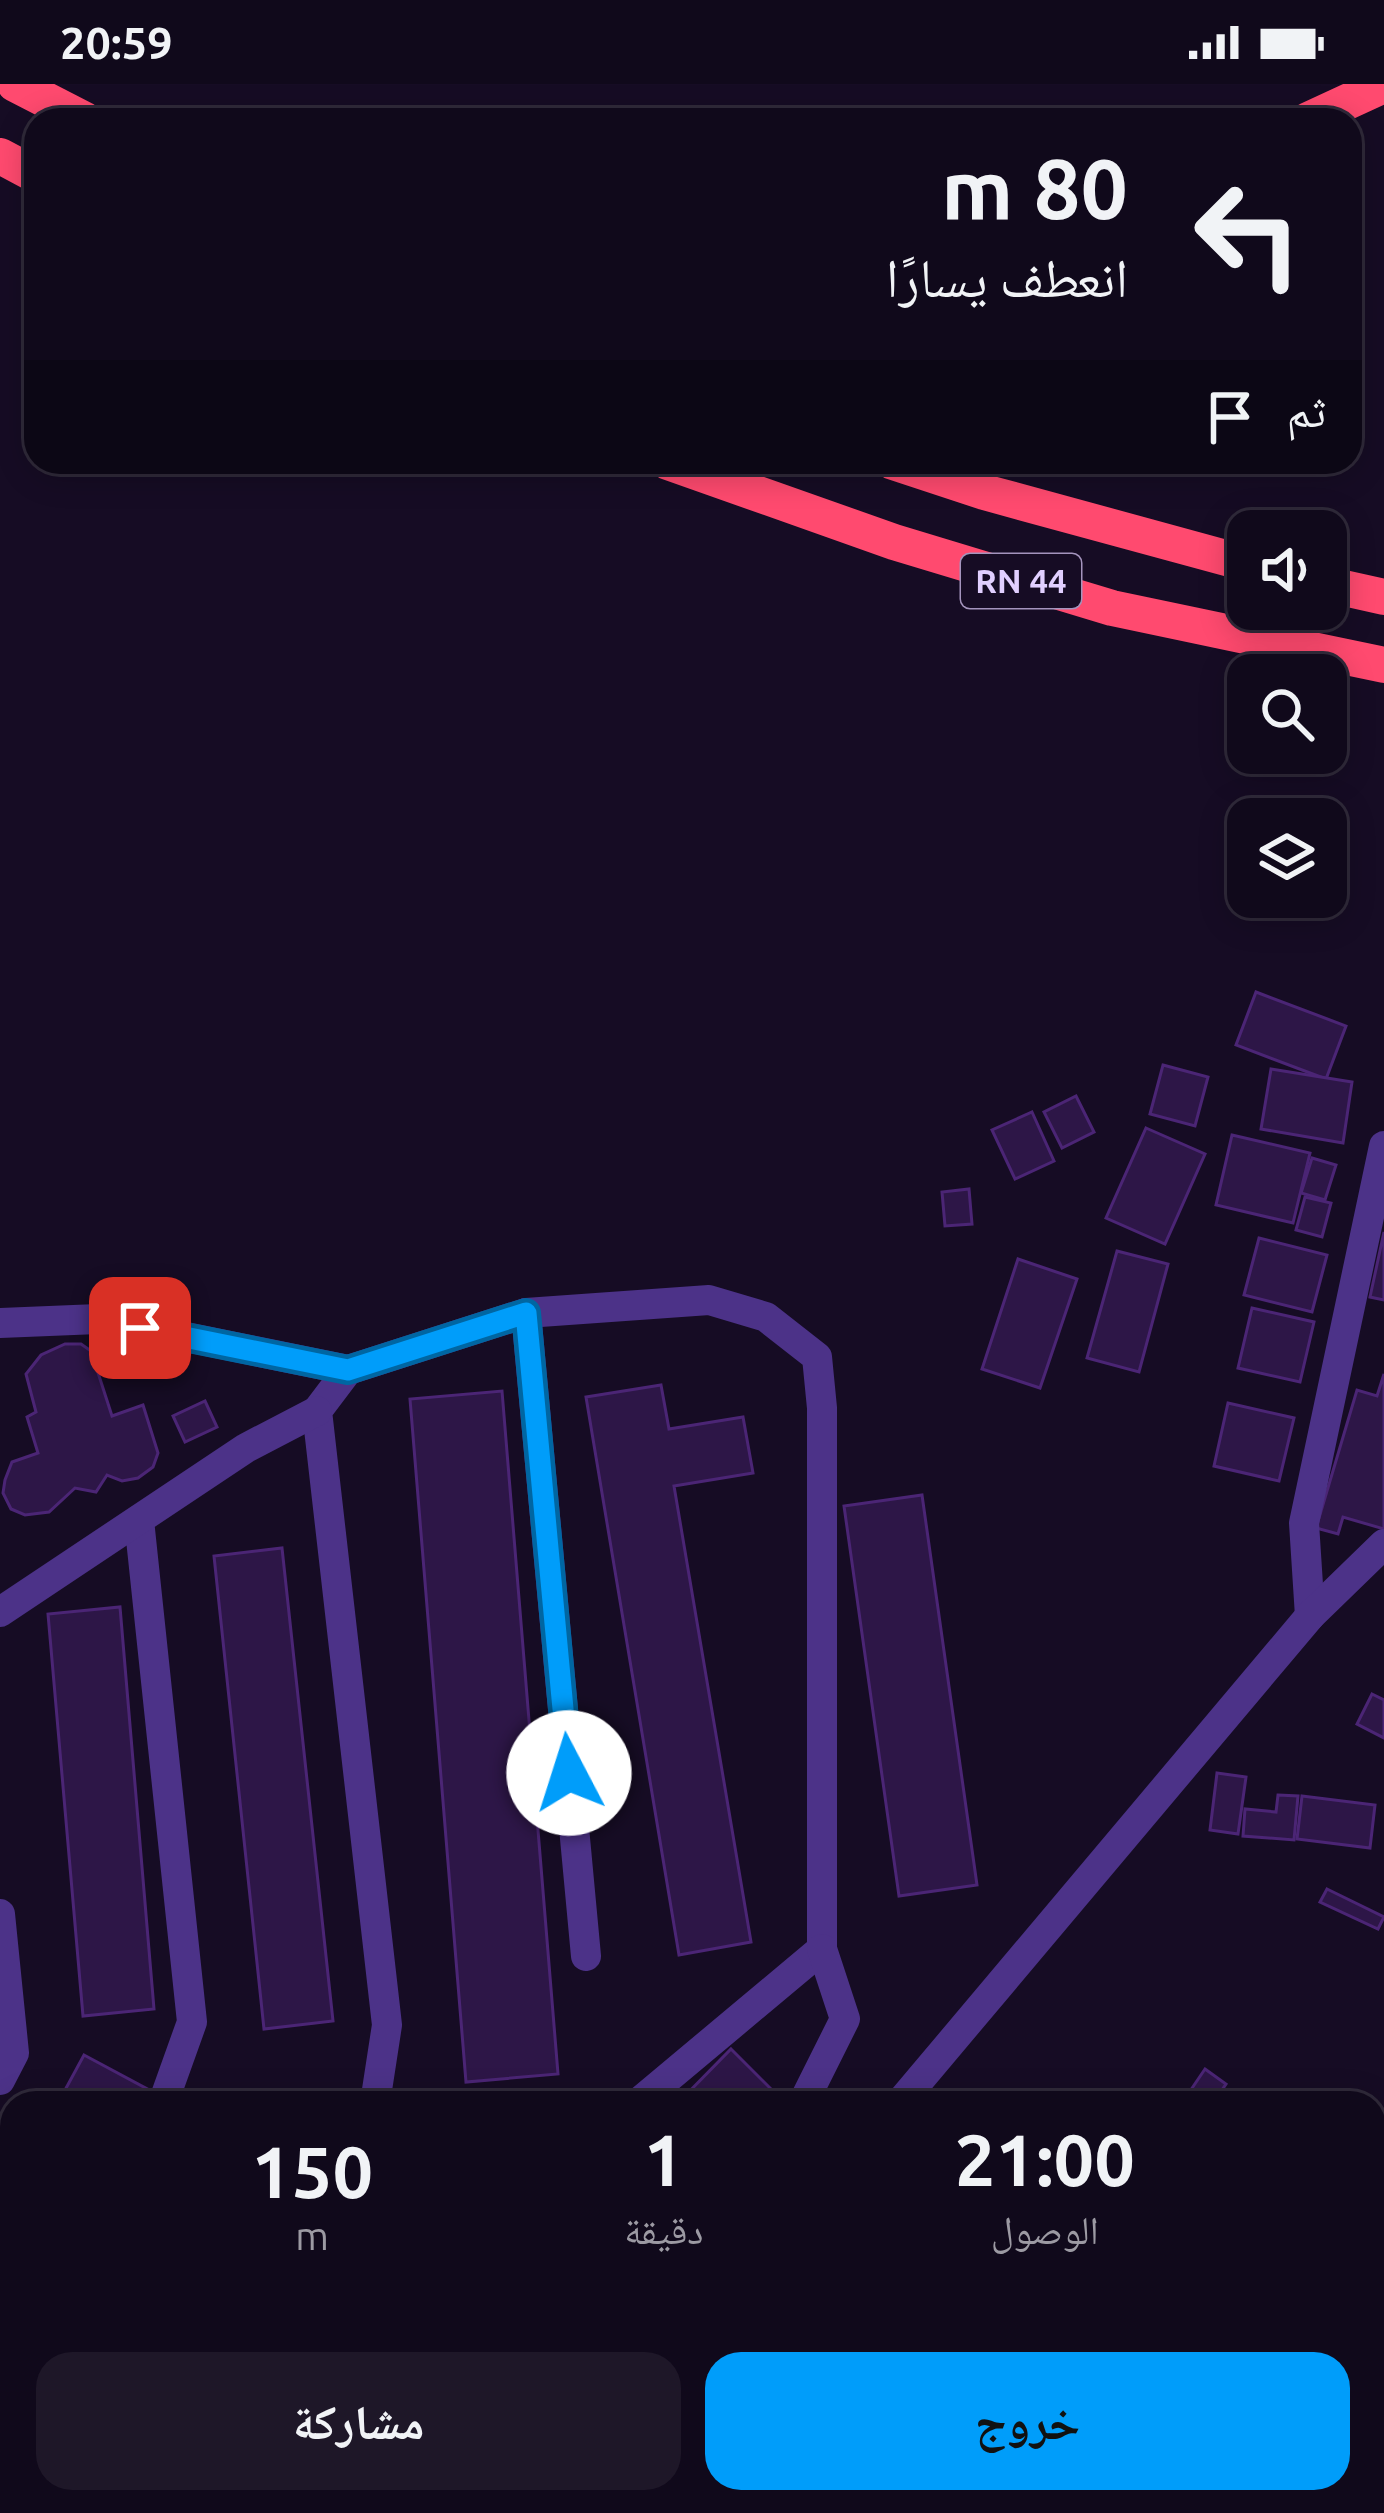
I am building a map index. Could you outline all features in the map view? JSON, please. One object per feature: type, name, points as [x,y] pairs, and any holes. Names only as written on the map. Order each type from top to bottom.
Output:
[{"type":"highway","points":[[15,84],[62,108]]},
{"type":"highway","points":[[1335,108],[1384,86]]},
{"type":"highway","name":"RN 44","points":[[702,474],[894,542],[1112,608],[1384,665]]},
{"type":"highway","name":"RN 44","points":[[930,474],[1227,558]]},
{"type":"highway","points":[[1347,589],[1384,597]]},
{"type":"street","points":[[1310,1616],[1304,1523],[1384,1146]]},
{"type":"street","points":[[0,1323],[98,1319],[348,1370],[526,1313],[710,1300],[766,1317],[817,1357],[822,1431],[822,1949],[845,2019],[809,2091]]},
{"type":"street","points":[[526,1313],[586,1956]]},
{"type":"street","points":[[0,1612],[246,1448],[317,1411],[348,1370]]},
{"type":"street","points":[[317,1411],[386,2025],[377,2091]]},
{"type":"street","points":[[139,1520],[192,2022],[168,2091]]},
{"type":"street","points":[[910,2091],[1310,1616],[1384,1544]]},
{"type":"street","points":[[0,1914],[14,2053],[0,2080]]},
{"type":"street","points":[[652,2091],[822,1949]]},
{"type":"building","points":[[1256,992],[1346,1026],[1326,1079],[1236,1045]]},
{"type":"building","points":[[1163,1065],[1208,1077],[1195,1126],[1150,1114]]},
{"type":"building","points":[[1271,1069],[1352,1082],[1343,1143],[1261,1129]]},
{"type":"building","points":[[1076,1096],[1094,1132],[1062,1148],[1044,1112]]},
{"type":"building","points":[[1032,1112],[1054,1161],[1015,1179],[992,1130]]},
{"type":"building","points":[[1146,1128],[1205,1154],[1165,1244],[1106,1218]]},
{"type":"building","points":[[1232,1135],[1310,1153],[1293,1223],[1216,1205]]},
{"type":"building","points":[[1312,1158],[1336,1165],[1325,1200],[1301,1193]]},
{"type":"building","points":[[969,1189],[972,1224],[945,1226],[942,1192]]},
{"type":"building","points":[[1305,1197],[1331,1203],[1322,1237],[1296,1230]]},
{"type":"building","points":[[1384,1232],[1384,1300],[1370,1297]]},
{"type":"building","points":[[1259,1238],[1327,1255],[1312,1312],[1244,1295]]},
{"type":"building","points":[[1117,1251],[1168,1264],[1139,1372],[1087,1358]]},
{"type":"building","points":[[1018,1259],[1077,1279],[1040,1388],[982,1369]]},
{"type":"building","points":[[1252,1308],[1314,1322],[1300,1382],[1238,1368]]},
{"type":"building","points":[[65,1344],[81,1344],[91,1351],[112,1416],[143,1405],[158,1453],[153,1467],[138,1478],[122,1481],[107,1475],[96,1492],[75,1488],[49,1512],[25,1515],[11,1509],[3,1493],[12,1462],[38,1453],[27,1417],[36,1412],[26,1374],[41,1355]]},
{"type":"building","points":[[1384,1374],[1384,1529],[1343,1517],[1338,1534],[1316,1528],[1357,1390],[1377,1396]]},
{"type":"building","points":[[661,1385],[669,1429],[743,1417],[753,1473],[674,1486],[751,1942],[679,1955],[586,1397]]},
{"type":"building","points":[[502,1391],[558,2074],[466,2082],[410,1399]]},
{"type":"building","points":[[205,1401],[217,1427],[185,1442],[173,1416]]},
{"type":"building","points":[[1228,1403],[1294,1418],[1279,1481],[1214,1466]]},
{"type":"building","points":[[922,1495],[977,1885],[899,1896],[844,1506]]},
{"type":"building","points":[[282,1548],[333,2021],[264,2029],[214,1556]]},
{"type":"building","points":[[120,1607],[154,2009],[83,2016],[48,1614]]},
{"type":"building","points":[[1372,1694],[1384,1700],[1384,1738],[1357,1724]]},
{"type":"building","points":[[1217,1773],[1246,1777],[1238,1834],[1210,1830]]},
{"type":"building","points":[[1278,1795],[1298,1796],[1294,1840],[1243,1836],[1245,1809],[1276,1812]]},
{"type":"building","points":[[1302,1796],[1375,1805],[1370,1848],[1297,1839]]},
{"type":"building","points":[[1327,1889],[1384,1917],[1378,1929],[1320,1902]]},
{"type":"building","points":[[731,2049],[773,2091],[690,2091]]},
{"type":"building","points":[[84,2055],[151,2091],[64,2091]]},
{"type":"building","points":[[1205,2069],[1226,2084],[1221,2091],[1190,2091]]},
{"type":"route","points":[[140,1328],[348,1370],[526,1313],[569,1773]]}]
